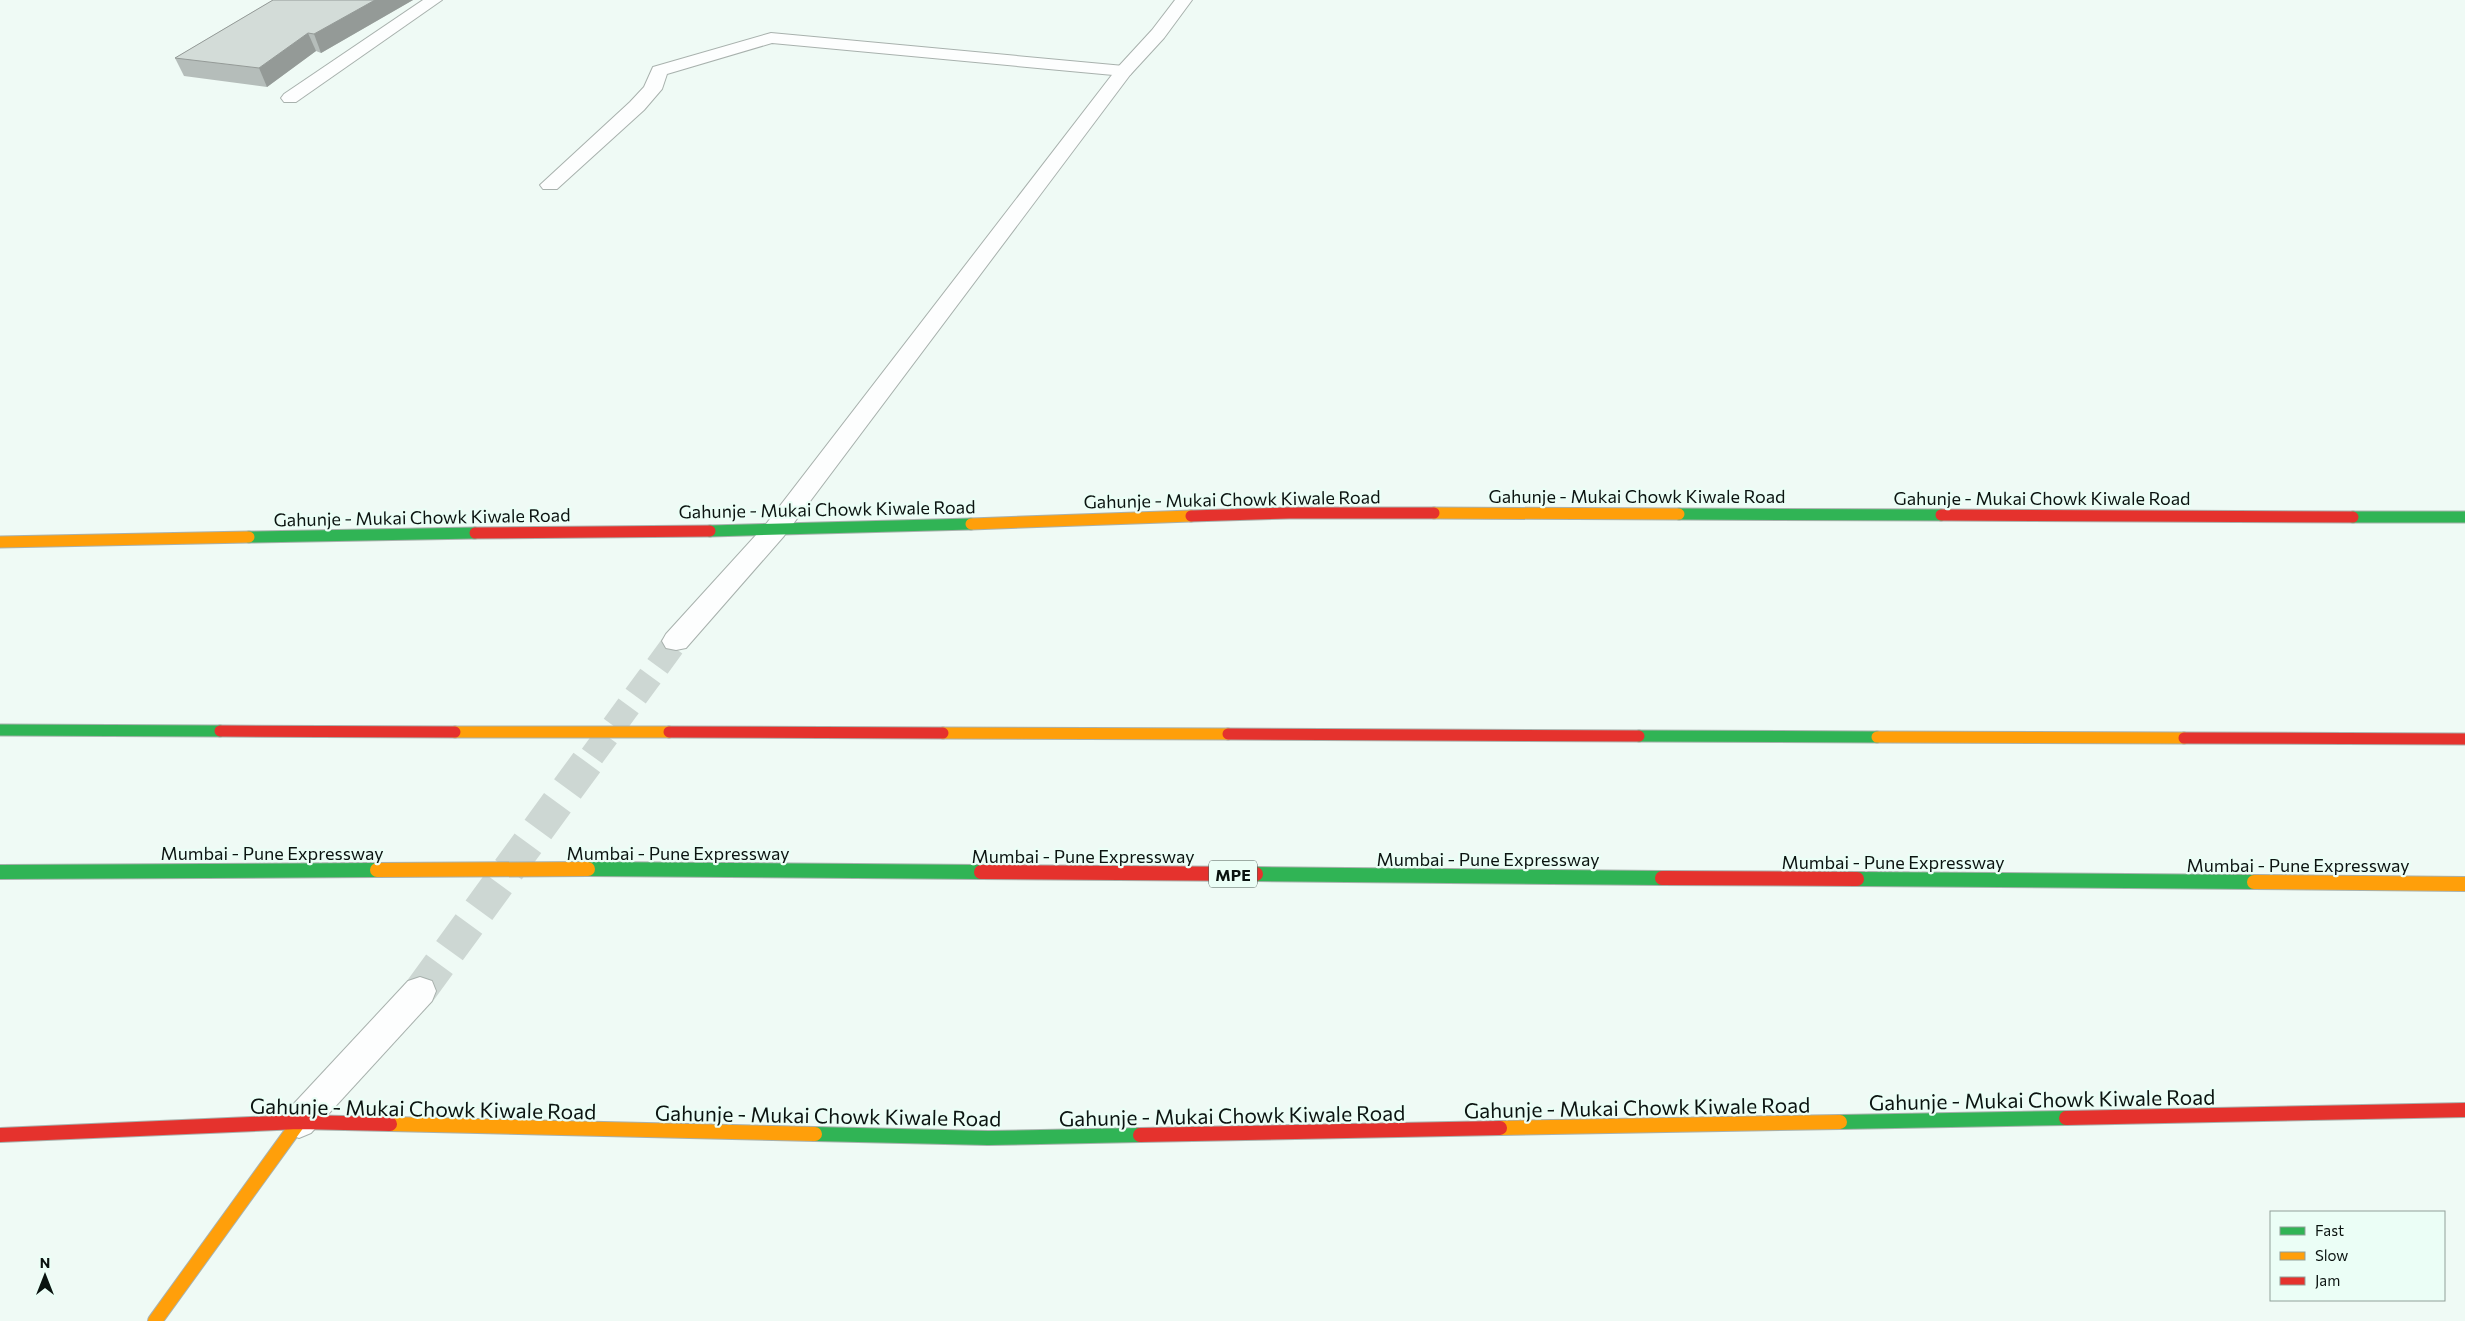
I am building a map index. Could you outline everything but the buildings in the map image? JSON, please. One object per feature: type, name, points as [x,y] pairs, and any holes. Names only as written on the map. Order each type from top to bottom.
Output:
[{"type":"main road","name":"Gahunje - Mukai Chowk Kiwale Road","points":[[0,542],[513,532],[775,530],[1289,513],[2465,517]]},
{"type":"main road","points":[[0,730],[2465,739]]},
{"type":"main road","name":"Mumbai - Pune Expressway","points":[[0,872],[598,869],[2465,884]]},
{"type":"main road","name":"Gahunje - Mukai Chowk Kiwale Road","points":[[0,1135],[299,1122],[988,1138],[2465,1110]]},
{"type":"main road","points":[[155,1321],[299,1122]]},
{"type":"street","points":[[290,98],[434,0]]},
{"type":"street","points":[[676,641],[775,530],[1124,71],[1158,34],[1184,0]]},
{"type":"street","points":[[550,185],[637,106],[653,89],[659,71],[772,38],[1124,71]]},
{"type":"street","points":[[299,1122],[420,990]]},
{"type":"tunnel","points":[[592,756],[676,641]]},
{"type":"tunnel","points":[[420,991],[593,754]]},
{"type":"traffic: fast","points":[[1679,514],[1941,515]]},
{"type":"traffic: fast","points":[[2353,517],[2465,517]]},
{"type":"traffic: fast","points":[[710,531],[971,524]]},
{"type":"traffic: fast","points":[[249,537],[475,533]]},
{"type":"traffic: fast","points":[[0,730],[220,731]]},
{"type":"traffic: fast","points":[[1639,736],[1877,737]]},
{"type":"traffic: fast","points":[[588,869],[981,872]]},
{"type":"traffic: fast","points":[[0,872],[377,870]]},
{"type":"traffic: fast","points":[[1256,874],[1662,878]]},
{"type":"traffic: fast","points":[[1857,879],[2254,882]]},
{"type":"traffic: fast","points":[[1840,1122],[2066,1118]]},
{"type":"traffic: fast","points":[[815,1134],[988,1138],[1140,1135]]},
{"type":"traffic: slow","points":[[1434,513],[1679,514]]},
{"type":"traffic: slow","points":[[971,524],[1191,516]]},
{"type":"traffic: slow","points":[[0,542],[249,537]]},
{"type":"traffic: slow","points":[[455,732],[669,732]]},
{"type":"traffic: slow","points":[[943,733],[1228,734]]},
{"type":"traffic: slow","points":[[1877,737],[2184,738]]},
{"type":"traffic: slow","points":[[377,870],[588,869]]},
{"type":"traffic: slow","points":[[2254,882],[2465,884]]},
{"type":"traffic: slow","points":[[155,1321],[299,1122]]},
{"type":"traffic: slow","points":[[1500,1128],[1840,1122]]},
{"type":"traffic: slow","points":[[390,1124],[815,1134]]},
{"type":"traffic: jam","points":[[1191,516],[1289,513],[1434,513]]},
{"type":"traffic: jam","points":[[1941,515],[2353,517]]},
{"type":"traffic: jam","points":[[475,533],[710,531]]},
{"type":"traffic: jam","points":[[220,731],[455,732]]},
{"type":"traffic: jam","points":[[669,732],[943,733]]},
{"type":"traffic: jam","points":[[1228,734],[1639,736]]},
{"type":"traffic: jam","points":[[2184,738],[2465,739]]},
{"type":"traffic: jam","points":[[981,872],[1256,874]]},
{"type":"traffic: jam","points":[[1662,878],[1857,879]]},
{"type":"traffic: jam","points":[[2066,1118],[2465,1110]]},
{"type":"traffic: jam","points":[[0,1135],[299,1122],[390,1124]]},
{"type":"traffic: jam","points":[[1140,1135],[1500,1128]]}]
